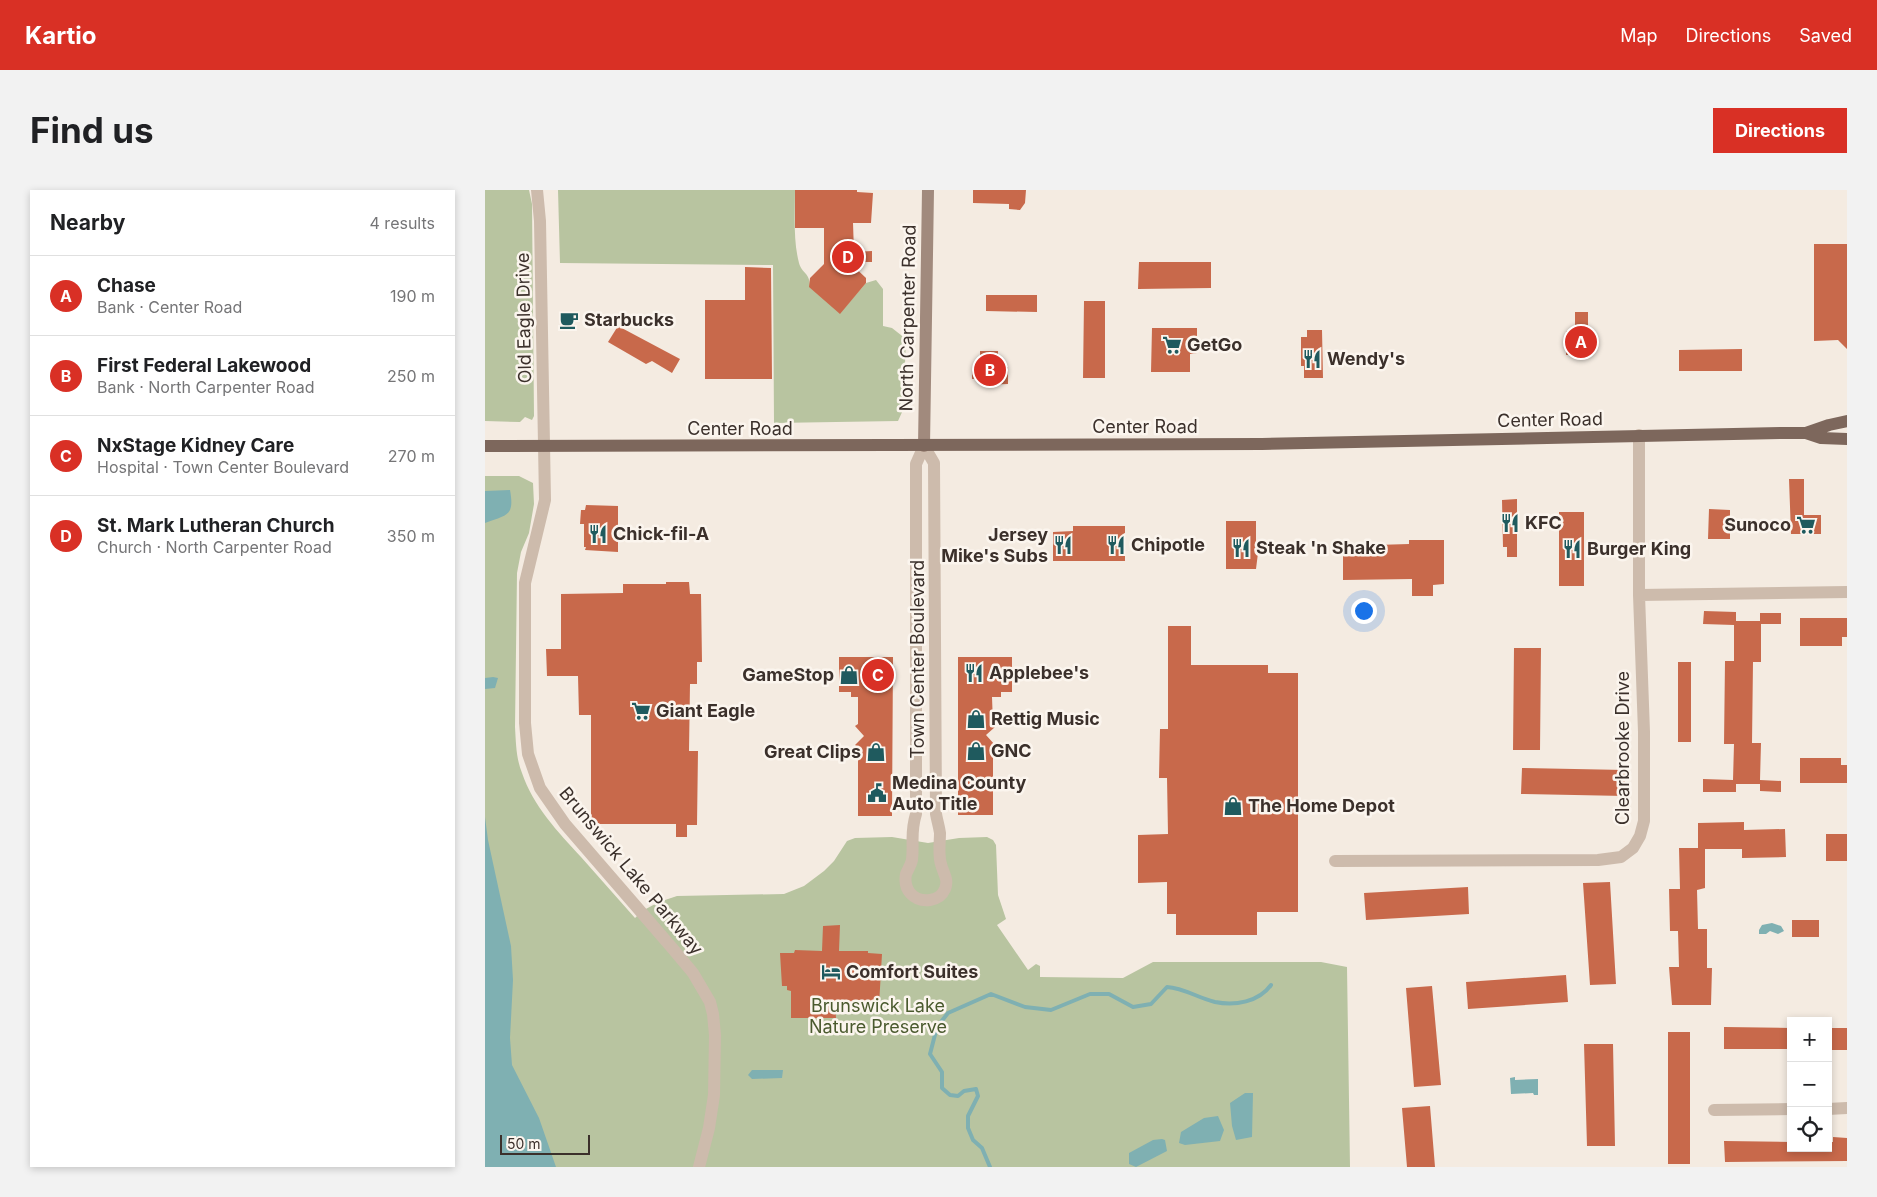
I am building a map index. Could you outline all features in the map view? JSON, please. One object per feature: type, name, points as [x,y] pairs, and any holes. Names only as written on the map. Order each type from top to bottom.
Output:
[{"type":"main road","name":"Center Road","points":[[485,446],[1262,444],[1806,433],[1829,425],[1847,422]]},
{"type":"main road","name":"Center Road","points":[[1806,433],[1821,438],[1847,439]]},
{"type":"street","name":"Old Eagle Drive","points":[[537,190],[540,221],[544,446]]},
{"type":"street","name":"North Carpenter Road","points":[[924,446],[928,190]]},
{"type":"street","name":"Clearbrooke Drive","points":[[1335,861],[1598,860],[1621,857],[1633,848],[1640,836],[1643,821],[1644,732],[1639,595],[1639,435]]},
{"type":"street","name":"Brunswick Lake Parkway","points":[[544,446],[545,500],[525,583],[525,723],[528,754],[540,788],[565,824],[642,911],[683,961],[697,979],[710,1002],[715,1035],[714,1095],[709,1128],[699,1167]]},
{"type":"street","name":"Town Center Boulevard","points":[[924,446],[934,463],[936,814],[940,830],[940,862],[947,881],[941,896],[935,899],[921,900],[912,896],[907,888],[906,881],[912,861],[911,829],[916,814],[916,464],[924,446]]},
{"type":"street","points":[[1639,595],[1847,592]]},
{"type":"street","points":[[1832,1109],[1847,1108]]},
{"type":"street","points":[[1714,1110],[1787,1109]]},
{"type":"green space","points":[[485,190],[529,190],[532,204],[534,416],[532,420],[525,417],[520,422],[485,421]]},
{"type":"green space","points":[[558,190],[795,190],[797,254],[800,267],[809,278],[810,287],[840,313],[866,283],[876,280],[883,289],[883,326],[892,328],[906,339],[903,410],[898,421],[774,423],[773,265],[560,263]]},
{"type":"green space","name":"Brunswick Lake Nature Preserve","points":[[485,476],[519,476],[533,483],[534,504],[529,533],[521,552],[517,573],[515,727],[520,767],[533,797],[547,818],[635,918],[642,911],[659,902],[677,896],[784,894],[804,886],[824,871],[834,861],[847,841],[855,838],[892,837],[928,843],[959,838],[987,837],[993,840],[996,845],[998,895],[1006,919],[997,925],[1028,970],[1036,964],[1040,966],[1040,977],[1123,978],[1153,962],[1321,962],[1347,967],[1350,1167],[485,1167]]},
{"type":"water","points":[[510,490],[511,505],[507,514],[485,523],[485,491]]},
{"type":"water","points":[[485,678],[498,678],[495,688],[485,689]]},
{"type":"water","points":[[485,817],[488,840],[511,946],[513,980],[510,1038],[512,1065],[539,1118],[556,1167],[485,1167]]},
{"type":"water","points":[[1772,923],[1781,926],[1784,931],[1778,934],[1770,931],[1766,934],[1759,934],[1762,925]]},
{"type":"water","points":[[752,1070],[783,1070],[782,1078],[752,1079],[748,1075]]},
{"type":"water","points":[[1515,1077],[1515,1080],[1538,1079],[1538,1095],[1533,1093],[1511,1094],[1510,1078]]},
{"type":"water","points":[[1245,1093],[1253,1093],[1252,1137],[1236,1140],[1232,1126],[1230,1103]]},
{"type":"water","points":[[1218,1116],[1224,1130],[1220,1141],[1185,1145],[1179,1143],[1181,1132],[1204,1118]]},
{"type":"water","points":[[1153,1140],[1165,1140],[1167,1151],[1136,1167],[1129,1164],[1129,1153]]},
{"type":"building","points":[[795,190],[857,190],[857,192],[873,193],[871,223],[853,223],[854,252],[872,251],[872,262],[849,262],[866,278],[866,283],[840,314],[809,287],[810,278],[824,264],[824,228],[795,228]]},
{"type":"building","points":[[973,190],[1026,190],[1025,203],[1020,210],[1009,209],[1009,204],[973,203]]},
{"type":"building","points":[[1814,244],[1847,244],[1847,349],[1838,340],[1814,341]]},
{"type":"building","points":[[1139,262],[1211,262],[1211,288],[1138,289]]},
{"type":"building","points":[[745,267],[771,268],[772,379],[705,379],[705,300],[745,300]]},
{"type":"building","points":[[986,295],[1037,295],[1037,312],[986,311]]},
{"type":"building","points":[[1084,301],[1105,301],[1105,378],[1083,378]]},
{"type":"building","points":[[1575,312],[1588,312],[1588,331],[1593,331],[1594,355],[1566,355],[1566,331],[1575,331]]},
{"type":"building","points":[[618,326],[680,359],[672,373],[652,361],[646,364],[608,342]]},
{"type":"building","points":[[1152,328],[1197,328],[1197,353],[1190,354],[1190,372],[1151,372]]},
{"type":"building","points":[[1307,330],[1322,330],[1323,378],[1304,378],[1304,366],[1301,366],[1301,337],[1307,337]]},
{"type":"building","points":[[1742,349],[1742,371],[1679,371],[1679,350]]},
{"type":"building","points":[[980,351],[998,351],[998,367],[1008,367],[1008,384],[980,385],[980,378],[972,379],[972,369],[980,369]]},
{"type":"building","points":[[1789,479],[1804,479],[1804,515],[1821,515],[1821,534],[1791,534]]},
{"type":"building","name":"KFC","points":[[1517,499],[1517,557],[1507,557],[1507,547],[1503,547],[1502,500]]},
{"type":"building","points":[[586,505],[618,506],[618,552],[585,550],[584,524],[580,524],[581,510],[585,510]]},
{"type":"building","points":[[1709,509],[1730,510],[1730,539],[1708,539]]},
{"type":"building","name":"Burger King","points":[[1559,512],[1584,512],[1584,586],[1559,586]]},
{"type":"building","points":[[1226,521],[1256,521],[1256,545],[1259,545],[1256,569],[1226,569]]},
{"type":"building","points":[[1073,526],[1125,526],[1125,561],[1053,561],[1053,532],[1073,531]]},
{"type":"building","points":[[1409,540],[1444,540],[1444,584],[1433,585],[1433,596],[1412,596],[1412,579],[1343,580],[1343,546],[1409,544]]},
{"type":"building","points":[[666,582],[689,582],[690,594],[701,594],[702,662],[697,662],[697,684],[690,684],[689,751],[698,751],[697,825],[687,825],[687,837],[676,837],[676,824],[591,824],[591,715],[579,715],[578,676],[547,676],[546,649],[561,649],[561,594],[623,593],[623,584],[666,584]]},
{"type":"building","points":[[1704,611],[1736,612],[1736,621],[1760,621],[1760,613],[1781,613],[1781,624],[1761,624],[1761,662],[1753,662],[1752,743],[1761,743],[1760,780],[1781,781],[1781,792],[1760,791],[1760,784],[1736,784],[1736,792],[1703,792],[1703,779],[1733,780],[1734,744],[1724,744],[1725,661],[1734,661],[1734,625],[1703,624]]},
{"type":"building","points":[[1800,618],[1847,618],[1847,637],[1842,637],[1842,646],[1800,646]]},
{"type":"building","name":"The Home Depot","points":[[1168,626],[1191,626],[1191,665],[1268,665],[1268,673],[1298,673],[1298,912],[1257,912],[1257,935],[1176,935],[1176,914],[1167,914],[1167,882],[1138,883],[1138,835],[1168,834],[1167,778],[1159,778],[1160,729],[1168,729]]},
{"type":"building","points":[[1514,648],[1541,648],[1540,750],[1513,750]]},
{"type":"building","points":[[839,657],[893,657],[892,816],[858,816],[858,748],[855,745],[864,736],[855,726],[858,724],[858,697],[851,697],[851,692],[839,692]]},
{"type":"building","points":[[958,657],[1012,657],[1012,692],[1001,692],[1001,697],[992,697],[993,724],[995,727],[986,735],[995,745],[993,747],[993,815],[958,815]]},
{"type":"building","points":[[1678,662],[1691,662],[1691,742],[1678,742]]},
{"type":"building","points":[[1800,758],[1841,758],[1841,765],[1847,765],[1847,783],[1800,783]]},
{"type":"building","points":[[1522,768],[1625,770],[1625,796],[1521,794]]},
{"type":"building","points":[[1744,822],[1744,830],[1785,829],[1786,857],[1742,858],[1742,849],[1705,849],[1705,888],[1697,890],[1698,929],[1707,929],[1707,968],[1712,968],[1711,1005],[1672,1005],[1669,967],[1679,967],[1678,931],[1670,931],[1669,889],[1680,889],[1679,848],[1698,848],[1698,823]]},
{"type":"building","points":[[1826,834],[1847,834],[1847,861],[1826,861]]},
{"type":"building","points":[[1610,882],[1616,984],[1590,985],[1583,883]]},
{"type":"building","points":[[1468,887],[1469,914],[1366,920],[1364,893]]},
{"type":"building","points":[[1792,920],[1819,920],[1819,937],[1792,937]]},
{"type":"building","name":"Comfort Suites","points":[[840,925],[839,951],[868,951],[868,953],[882,954],[879,1005],[835,1005],[836,1018],[791,1018],[791,991],[787,990],[787,986],[782,986],[780,953],[794,953],[795,950],[822,951],[823,926]]},
{"type":"building","points":[[1566,975],[1568,1002],[1468,1009],[1466,982]]},
{"type":"building","points":[[1432,986],[1441,1085],[1414,1087],[1406,988]]},
{"type":"building","points":[[1724,1027],[1787,1028],[1787,1049],[1724,1049]]},
{"type":"building","points":[[1832,1028],[1847,1028],[1847,1050],[1832,1050]]},
{"type":"building","points":[[1668,1032],[1690,1032],[1690,1164],[1668,1164]]},
{"type":"building","points":[[1584,1044],[1613,1044],[1615,1146],[1587,1146]]},
{"type":"building","points":[[1430,1106],[1435,1167],[1407,1167],[1402,1108]]},
{"type":"building","points":[[1833,1137],[1847,1138],[1847,1161],[1725,1162],[1724,1141],[1787,1142],[1787,1152],[1832,1152]]},
{"type":"waterway","points":[[990,1167],[982,1148],[973,1140],[968,1128],[968,1116],[978,1096],[976,1089],[964,1091],[958,1096],[950,1095],[942,1088],[942,1072],[930,1054],[937,1027],[948,1013],[991,994],[1025,1007],[1051,1010],[1090,994],[1109,994],[1133,1007],[1151,1004],[1167,987],[1179,989],[1215,1002],[1238,1003],[1253,999],[1266,991],[1271,985]]},
{"type":"place","name":"St. Mark Lutheran Church","points":[[848,257]]},
{"type":"place","name":"Starbucks","points":[[569,320]]},
{"type":"place","name":"Chase","points":[[1581,342]]},
{"type":"place","name":"GetGo","points":[[1172,345]]},
{"type":"place","name":"Wendy's","points":[[1312,359]]},
{"type":"place","name":"First Federal Lakewood","points":[[990,370]]},
{"type":"place","name":"KFC","points":[[1510,523]]},
{"type":"place","name":"Sunoco","points":[[1806,525]]},
{"type":"place","name":"Chick-fil-A","points":[[598,534]]},
{"type":"place","name":"Jersey Mike's Subs","points":[[1063,545]]},
{"type":"place","name":"Chipotle","points":[[1116,545]]},
{"type":"place","name":"Steak 'n Shake","points":[[1241,548]]},
{"type":"place","name":"Burger King","points":[[1572,549]]},
{"type":"place","name":"Applebee's","points":[[974,673]]},
{"type":"place","name":"GameStop","points":[[849,675]]},
{"type":"place","name":"NxStage Kidney Care","points":[[878,675]]},
{"type":"place","name":"Giant Eagle","points":[[641,711]]},
{"type":"place","name":"Rettig Music","points":[[976,719]]},
{"type":"place","name":"GNC","points":[[976,751]]},
{"type":"place","name":"Great Clips","points":[[876,752]]},
{"type":"place","name":"Medina County Auto Title","points":[[877,793]]},
{"type":"place","name":"The Home Depot","points":[[1233,806]]},
{"type":"place","name":"Comfort Suites","points":[[831,972]]}]
